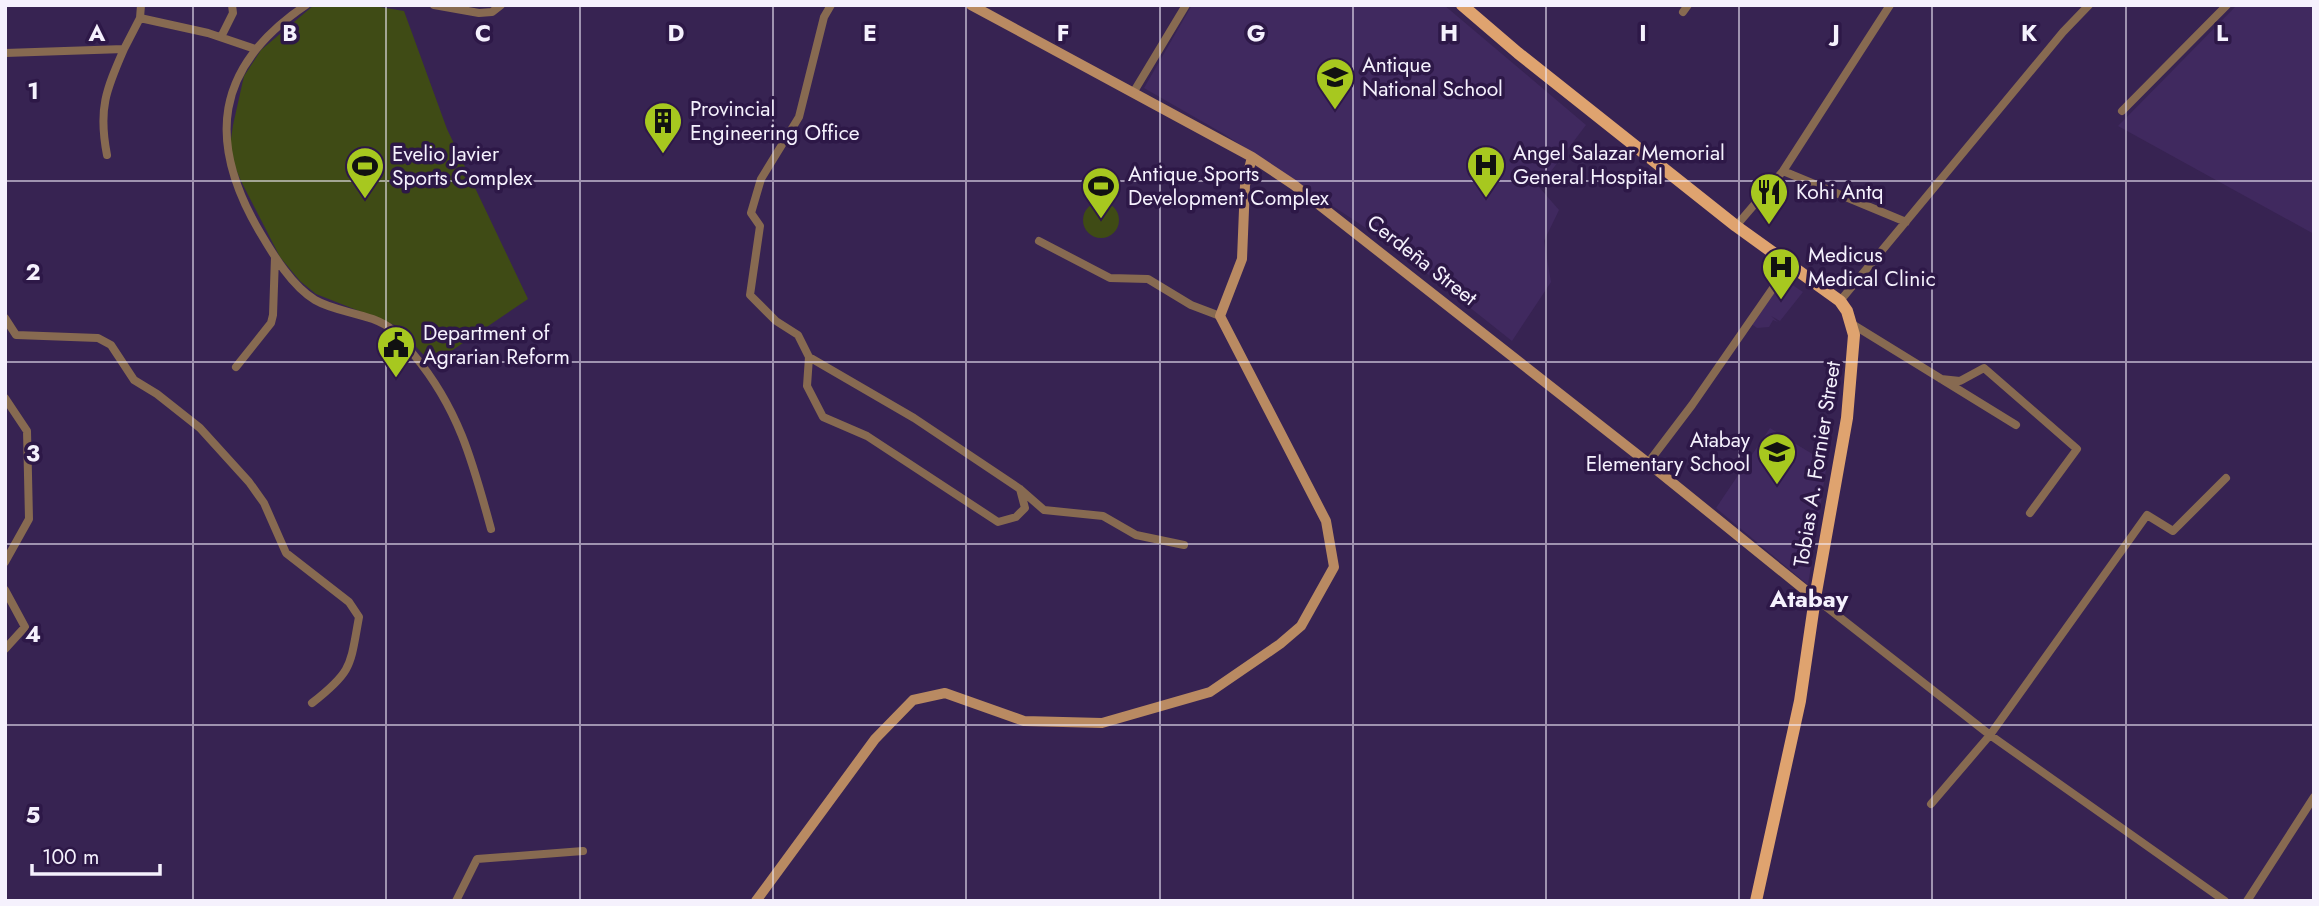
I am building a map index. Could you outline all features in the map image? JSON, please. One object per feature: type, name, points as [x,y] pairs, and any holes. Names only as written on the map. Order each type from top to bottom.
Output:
[{"type":"main road","name":"Cerdeña Street","points":[[971,5],[1252,158],[1294,185],[1815,597]]},
{"type":"main road","name":"Tobias A. Fornier Street","points":[[1462,5],[1518,53],[1736,226],[1840,301],[1852,324],[1854,349],[1847,418],[1815,597],[1800,701],[1756,901]]},
{"type":"main road","points":[[756,901],[875,739],[913,700],[946,693],[1024,721],[1102,723],[1210,692],[1280,644],[1301,626],[1334,567],[1325,521],[1220,316],[1242,259],[1245,185],[1252,158]]},
{"type":"street","points":[[107,155],[102,131],[105,92],[140,18],[141,5]]},
{"type":"street","points":[[221,37],[233,13],[232,5]]},
{"type":"street","points":[[306,5],[255,49],[240,73],[226,111],[227,149],[235,183],[275,257],[299,286],[315,300],[366,316],[393,331],[430,373],[470,450],[491,529]]},
{"type":"street","points":[[434,5],[479,13],[492,12],[501,5]]},
{"type":"street","points":[[831,5],[824,17],[799,117],[761,179],[751,213],[760,226],[750,295],[776,321],[798,335],[809,357],[807,386],[823,416],[867,436],[999,522],[1016,517],[1025,508],[1020,489]]},
{"type":"street","points":[[1133,93],[1186,5]]},
{"type":"street","points":[[1736,226],[1783,171],[1891,5]]},
{"type":"street","points":[[1840,301],[2063,32],[2089,5]]},
{"type":"street","points":[[2122,111],[2227,5]]},
{"type":"street","points":[[140,18],[221,37],[255,49]]},
{"type":"street","points":[[5,53],[124,49]]},
{"type":"street","points":[[1783,171],[1906,222]]},
{"type":"street","points":[[1039,241],[1110,278],[1147,279],[1191,305],[1220,316]]},
{"type":"street","points":[[236,367],[271,323],[275,257]]},
{"type":"street","points":[[1648,463],[1692,405],[1789,265]]},
{"type":"street","points":[[5,318],[16,335],[97,338],[111,345],[134,380],[157,394],[200,428],[249,482],[264,503],[286,553],[349,602],[359,617],[349,666],[338,683],[313,704]]},
{"type":"street","points":[[1852,324],[2016,425]]},
{"type":"street","points":[[809,357],[914,418],[1020,489],[1044,510],[1103,516],[1136,535],[1184,545]]},
{"type":"street","points":[[1941,379],[1960,381],[1984,369],[2077,449],[2030,513]]},
{"type":"street","points":[[5,398],[27,431],[29,519],[5,562]]},
{"type":"street","points":[[1931,804],[1990,735],[2147,515],[2173,531],[2226,478]]},
{"type":"street","points":[[5,590],[24,627],[5,649]]},
{"type":"street","points":[[1815,597],[1990,735],[2225,901]]},
{"type":"street","points":[[2247,901],[2314,797]]},
{"type":"street","points":[[456,901],[477,859],[583,851]]},
{"type":"shaded area","name":"Antique National School","points":[[1192,5],[1444,5],[1586,125],[1539,187],[1559,210],[1544,241],[1551,282],[1512,341],[1390,244],[1224,134],[1144,88]]},
{"type":"shaded area","points":[[2237,5],[2314,5],[2314,234],[2118,126]]},
{"type":"shaded area","name":"Medicus Medical Clinic","points":[[1782,278],[1803,292],[1780,321],[1771,316],[1778,322],[1773,320],[1769,327],[1757,328],[1750,323]]},
{"type":"shaded area","name":"Atabay Elementary School","points":[[1770,428],[1827,463],[1808,585],[1716,508]]},
{"type":"green space","name":"Evelio Javier Sports Complex","points":[[314,5],[368,5],[404,11],[447,129],[528,299],[432,364],[397,326],[316,294],[300,281],[280,257],[229,153],[244,76],[261,50]]},
{"type":"green space","name":"Antique Sports Development Complex","points":[[1101,202],[1113,208],[1119,220],[1113,232],[1101,238],[1089,232],[1083,220],[1089,208]]},
{"type":"place","name":"Antique National School","points":[[1335,111]]},
{"type":"place","name":"Provincial Engineering Office","points":[[663,155]]},
{"type":"place","name":"Angel Salazar Memorial General Hospital","points":[[1486,199]]},
{"type":"place","name":"Evelio Javier Sports Complex","points":[[365,200]]},
{"type":"place","name":"Antique Sports Development Complex","points":[[1101,220]]},
{"type":"place","name":"Kohi Antq","points":[[1769,226]]},
{"type":"place","name":"Medicus Medical Clinic","points":[[1781,301]]},
{"type":"place","name":"Department of Agrarian Reform","points":[[396,379]]},
{"type":"place","name":"Atabay Elementary School","points":[[1777,486]]},
{"type":"district","name":"Atabay","points":[[1809,599]]}]
